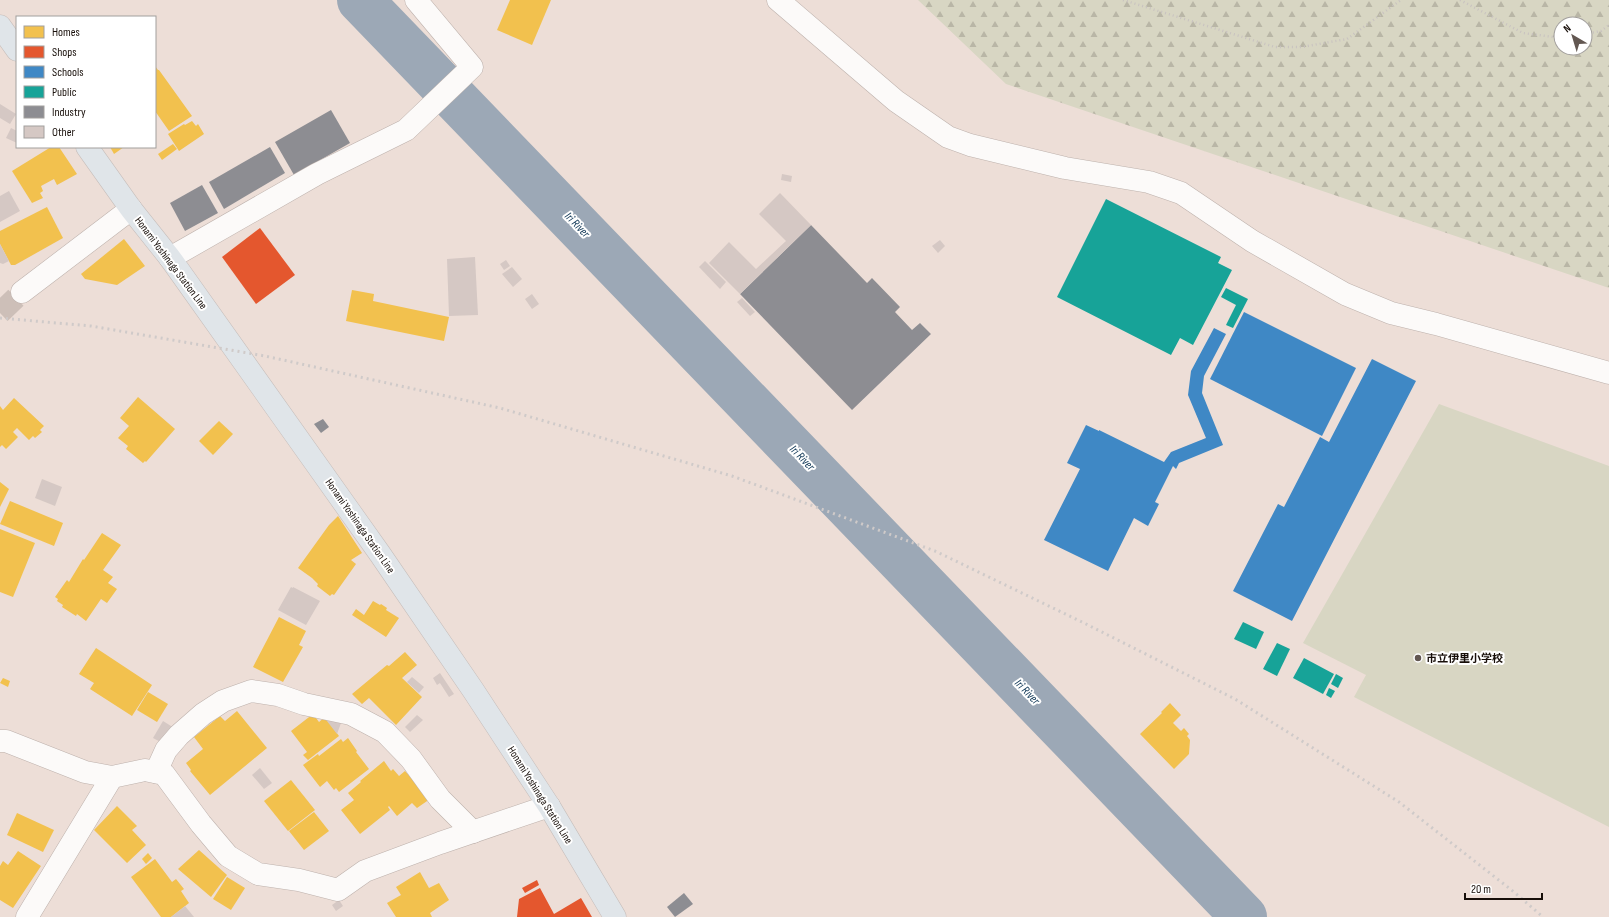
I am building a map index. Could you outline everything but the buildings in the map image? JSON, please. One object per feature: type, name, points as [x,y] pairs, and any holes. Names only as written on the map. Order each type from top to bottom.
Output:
[{"type":"main road","points":[[0,26],[16,49]]},
{"type":"main road","name":"Honami Yoshinaga Station Line","points":[[88,148],[131,209],[170,258],[380,554],[473,690],[549,806],[616,917]]},
{"type":"street","points":[[170,258],[317,174],[406,130],[472,67],[416,0]]},
{"type":"street","points":[[778,0],[896,101],[948,137],[1064,168],[1149,182],[1181,193],[1259,245],[1346,294],[1391,313],[1436,324],[1609,373]]},
{"type":"street","points":[[22,292],[131,209]]},
{"type":"street","points":[[156,772],[166,750],[179,735],[203,714],[223,701],[251,691],[278,696],[304,704],[351,714],[385,732],[411,759],[440,799],[473,832]]},
{"type":"street","points":[[0,741],[6,741],[85,772],[112,777],[145,770],[164,774],[201,824],[228,856],[258,874],[299,880],[338,890],[365,871],[549,806]]},
{"type":"street","points":[[27,917],[112,777]]},
{"type":"path","points":[[1123,0],[1275,47],[1302,47],[1347,39],[1401,0]]},
{"type":"path","points":[[1460,0],[1523,33],[1553,37]]},
{"type":"path","points":[[1593,32],[1601,30],[1609,25]]},
{"type":"green space","points":[[918,0],[1609,0],[1609,288],[1006,84]]},
{"type":"green space","points":[[1439,404],[1609,466],[1609,827],[1354,697],[1366,675],[1303,643]]},
{"type":"waterway","name":"Iri River","points":[[360,0],[1244,917]]},
{"type":"tunnel","points":[[0,313],[22,292]]},
{"type":"railway","points":[[0,318],[91,326],[265,356],[500,408],[732,476],[935,551],[1084,623],[1235,699],[1399,802],[1514,892],[1543,917]]},
{"type":"place","name":"市立伊里小学校","points":[[1418,658]]}]
